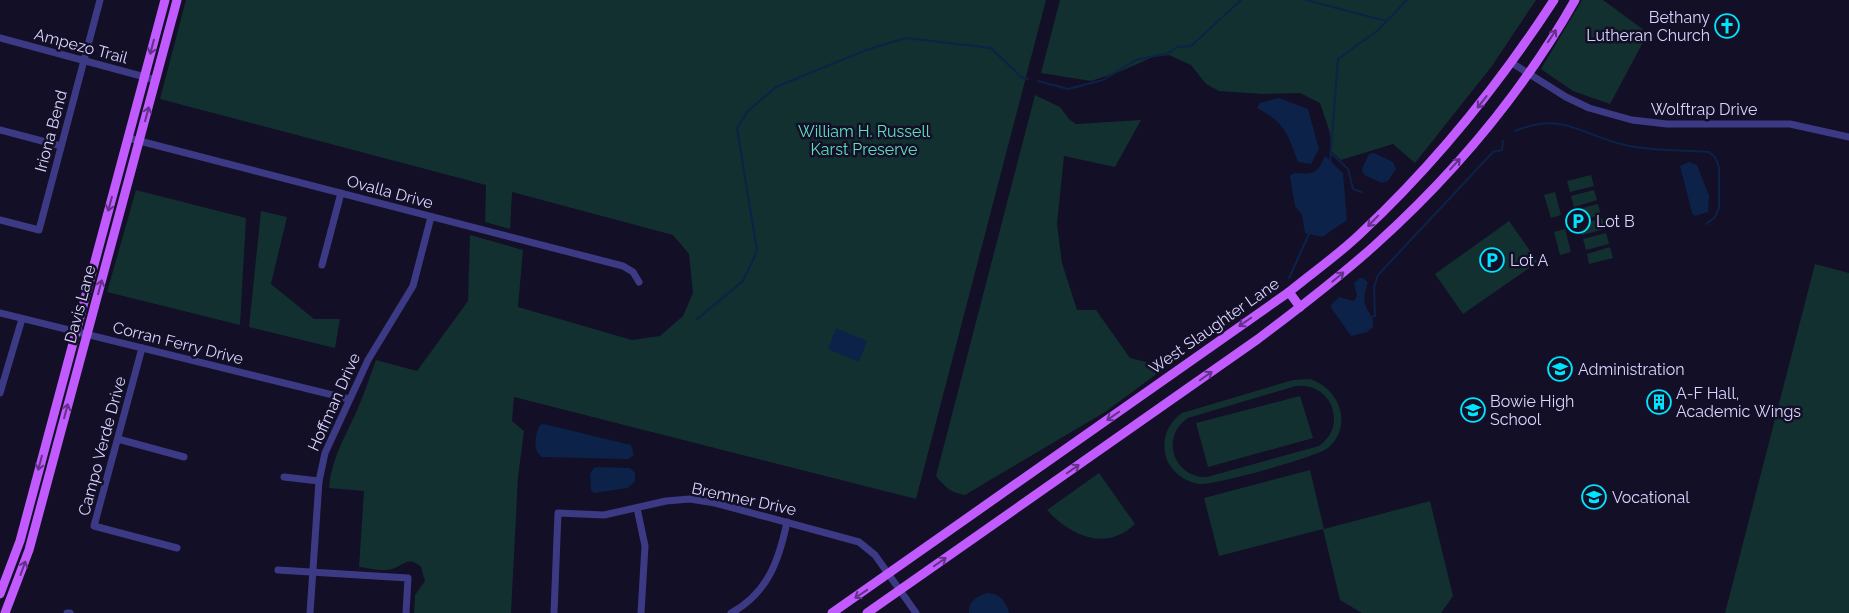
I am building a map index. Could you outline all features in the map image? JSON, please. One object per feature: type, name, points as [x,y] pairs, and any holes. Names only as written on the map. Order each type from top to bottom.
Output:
[{"type":"main road","name":"Davis Lane","points":[[0,594],[20,541],[165,0]]},
{"type":"main road","name":"Davis Lane","points":[[5,613],[29,550],[177,0]]},
{"type":"main road","name":"West Slaughter Lane","points":[[832,613],[1289,292],[1359,235],[1434,159],[1512,63],[1554,0]]},
{"type":"main road","points":[[867,613],[1258,339],[1374,246],[1430,192],[1479,137],[1528,72],[1575,0]]},
{"type":"main road","points":[[1289,292],[1300,307]]},
{"type":"street","name":"Iriona Bend","points":[[0,220],[39,230],[100,0]]},
{"type":"street","name":"Ampezo Trail","points":[[0,38],[156,80]]},
{"type":"street","name":"Wolftrap Drive","points":[[1512,63],[1548,86],[1589,108],[1632,120],[1667,124],[1790,124],[1849,137]]},
{"type":"street","points":[[0,130],[61,146]]},
{"type":"street","name":"Ovalla Drive","points":[[128,138],[623,266],[633,272],[640,282]]},
{"type":"street","points":[[322,264],[340,193]]},
{"type":"street","name":"Hoffman Drive","points":[[310,613],[319,481],[325,453],[380,338],[413,286],[431,216]]},
{"type":"street","name":"Corran Ferry Drive","points":[[0,313],[349,400]]},
{"type":"street","points":[[0,393],[22,319]]},
{"type":"street","name":"Campo Verde Drive","points":[[142,348],[94,526],[177,548]]},
{"type":"street","points":[[118,439],[184,457]]},
{"type":"street","points":[[284,476],[319,481]]},
{"type":"street","name":"Bremner Drive","points":[[554,613],[558,513],[604,515],[666,501],[690,499],[715,503],[859,542],[875,554],[916,613]]},
{"type":"street","points":[[637,508],[645,546],[641,613]]},
{"type":"street","points":[[731,613],[751,600],[767,581],[780,553],[787,522]]},
{"type":"street","points":[[278,570],[408,578],[406,613]]},
{"type":"green space","name":"William H. Russell Karst Preserve","points":[[186,0],[1046,0],[916,499],[514,397],[512,421],[524,431],[518,477],[511,613],[414,613],[415,595],[425,581],[421,567],[413,562],[406,562],[388,570],[359,567],[364,491],[329,488],[336,456],[361,402],[376,360],[417,371],[468,301],[470,235],[523,250],[518,307],[632,340],[660,336],[683,316],[693,293],[689,254],[673,235],[512,192],[510,229],[485,222],[486,185],[160,99]]},
{"type":"green space","points":[[1060,0],[1536,0],[1492,66],[1415,163],[1393,144],[1341,160],[1331,151],[1330,133],[1320,103],[1300,93],[1263,94],[1219,91],[1206,84],[1191,65],[1169,55],[1153,57],[1119,72],[1091,81],[1041,73]]},
{"type":"green space","points":[[1582,0],[1603,0],[1648,33],[1610,104],[1573,91],[1541,69]]},
{"type":"green space","points":[[1035,95],[1060,107],[1069,119],[1076,124],[1141,120],[1115,167],[1064,156],[1057,224],[1062,263],[1077,310],[1096,310],[1130,358],[1166,367],[1105,412],[965,495],[949,489],[936,476]]},
{"type":"green space","points":[[1591,175],[1594,186],[1570,192],[1567,181]]},
{"type":"green space","points":[[136,190],[246,218],[240,325],[107,292]]},
{"type":"green space","points":[[1594,190],[1597,200],[1574,207],[1571,196]]},
{"type":"green space","points":[[1555,192],[1561,215],[1551,218],[1544,195]]},
{"type":"green space","points":[[1598,204],[1601,215],[1578,221],[1575,210]]},
{"type":"green space","points":[[261,211],[287,217],[271,284],[314,319],[340,319],[335,348],[249,327]]},
{"type":"green space","points":[[1602,218],[1605,229],[1582,235],[1579,225]]},
{"type":"green space","name":"Lot A","points":[[1509,221],[1538,262],[1463,314],[1435,274]]},
{"type":"green space","points":[[1565,229],[1571,252],[1560,255],[1554,232]]},
{"type":"green space","points":[[1606,233],[1609,244],[1586,250],[1583,239]]},
{"type":"green space","points":[[1610,247],[1613,258],[1589,264],[1587,254]]},
{"type":"green space","points":[[1815,264],[1849,273],[1849,613],[1725,613]]},
{"type":"green space","points":[[1310,379],[1320,384],[1329,390],[1340,408],[1340,429],[1336,439],[1328,448],[1287,464],[1200,484],[1182,478],[1169,464],[1164,447],[1166,436],[1170,425],[1182,413],[1293,380]],"holes":[[[1296,386],[1309,387],[1319,391],[1327,398],[1332,407],[1334,417],[1333,428],[1328,438],[1319,446],[1207,477],[1186,471],[1174,455],[1174,435],[1179,426],[1188,418]]]},
{"type":"green space","points":[[1300,396],[1313,438],[1208,467],[1196,423]]},
{"type":"green space","points":[[1310,470],[1324,529],[1430,501],[1453,596],[1441,613],[1362,613],[1340,600],[1323,529],[1219,556],[1204,498]]},
{"type":"green space","points":[[1099,473],[1135,524],[1124,533],[1101,539],[1078,533],[1056,519],[1047,510]]},
{"type":"water","points":[[1279,98],[1308,109],[1319,149],[1311,164],[1298,162],[1284,130],[1273,118],[1257,108],[1260,103]]},
{"type":"water","points":[[1374,153],[1393,162],[1396,169],[1388,181],[1382,183],[1364,175],[1362,169],[1369,154]]},
{"type":"water","points":[[1325,156],[1343,173],[1347,220],[1322,237],[1305,233],[1302,215],[1295,206],[1290,176],[1294,173],[1314,172]]},
{"type":"water","points":[[1689,162],[1697,165],[1709,196],[1708,212],[1695,216],[1692,213],[1680,166]]},
{"type":"water","points":[[1360,278],[1368,282],[1364,301],[1372,317],[1373,327],[1367,332],[1351,336],[1331,305],[1339,297],[1354,301],[1357,296],[1354,283]]},
{"type":"water","points":[[836,328],[867,341],[859,362],[828,349]]},
{"type":"water","points":[[544,424],[631,445],[634,455],[628,459],[542,457],[537,451],[535,442],[540,425]]},
{"type":"water","points":[[594,468],[630,468],[635,473],[635,481],[628,488],[594,493],[591,490],[590,474]]},
{"type":"water","points":[[988,593],[1002,599],[1009,613],[969,613],[972,602]]},
{"type":"waterway","points":[[1038,81],[1068,89],[1103,80],[1136,60],[1169,53],[1177,47],[1191,46],[1241,0]]},
{"type":"waterway","points":[[1306,0],[1386,21]]},
{"type":"waterway","points":[[1330,163],[1338,59],[1377,31],[1407,0]]},
{"type":"waterway","points":[[696,320],[743,281],[757,251],[737,128],[748,111],[776,87],[866,50],[906,38],[991,48],[1021,77],[1028,79]]},
{"type":"waterway","points":[[1515,131],[1532,125],[1560,124],[1609,141],[1635,147],[1709,152],[1715,157],[1719,167],[1719,208],[1715,217],[1706,224]]},
{"type":"waterway","points":[[1372,317],[1375,316],[1374,287],[1378,275],[1493,152],[1502,150],[1503,141]]},
{"type":"waterway","points":[[1330,152],[1348,169],[1353,189],[1362,192]]},
{"type":"waterway","points":[[1289,278],[1310,232]]},
{"type":"place","name":"Bethany Lutheran Church","points":[[1727,26]]},
{"type":"place","name":"Lot B","points":[[1578,221]]},
{"type":"place","name":"Lot A","points":[[1492,260]]},
{"type":"place","name":"Administration","points":[[1560,369]]},
{"type":"place","name":"A-F Hall, Academic Wings","points":[[1659,402]]},
{"type":"place","name":"Bowie High School","points":[[1473,410]]},
{"type":"place","name":"Vocational","points":[[1594,497]]}]
